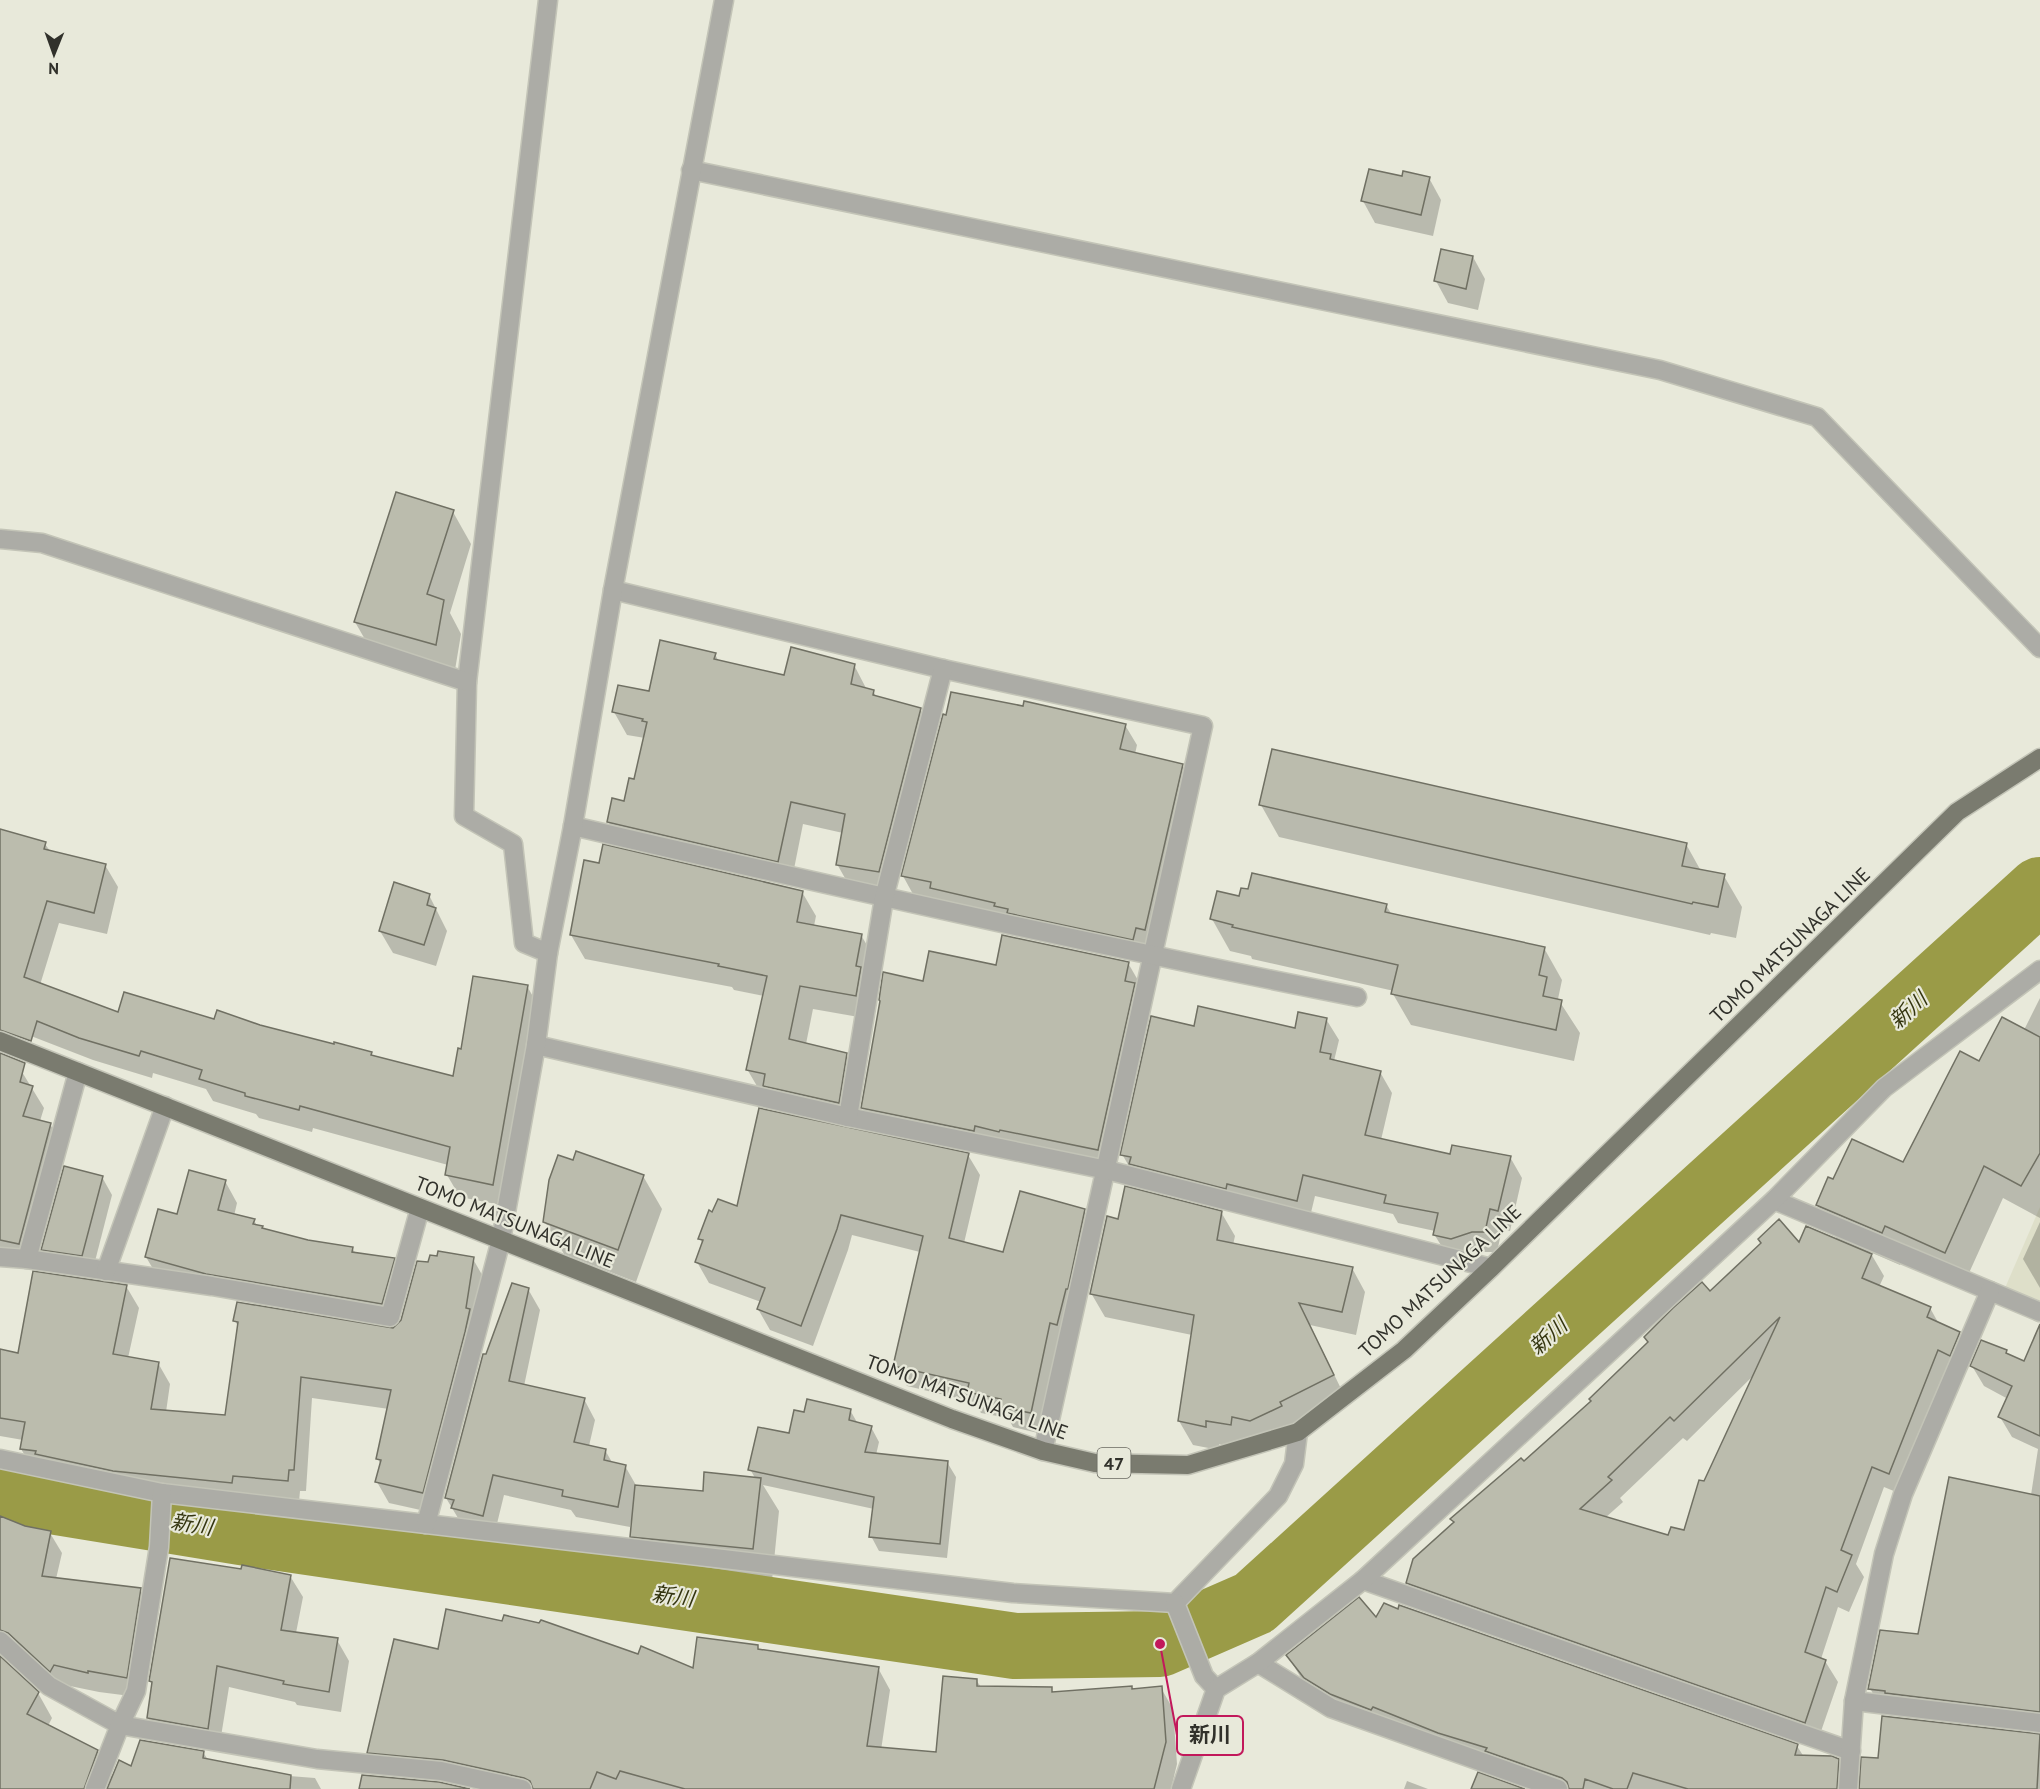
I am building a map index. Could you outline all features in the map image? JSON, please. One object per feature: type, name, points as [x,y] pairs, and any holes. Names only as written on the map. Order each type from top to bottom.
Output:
[{"type":"main road","name":"TOMO MATSUNAGA LINE","points":[[0,1041],[952,1419],[1043,1451],[1095,1462],[1188,1465],[1298,1432],[1404,1350],[1491,1268],[1957,812],[2040,758]]},
{"type":"street","points":[[548,0],[467,682],[464,816],[513,844],[524,943],[548,953]]},
{"type":"street","points":[[426,1524],[501,1240],[536,1045],[548,953],[573,826],[613,590],[724,0]]},
{"type":"street","points":[[691,170],[1660,370],[1817,417],[2040,648]]},
{"type":"street","points":[[0,539],[42,543],[467,682]]},
{"type":"street","points":[[613,590],[943,669],[1203,726],[1151,957],[1107,1170],[1043,1451]]},
{"type":"street","points":[[848,1117],[884,898],[943,669]]},
{"type":"street","points":[[573,826],[1151,957],[1357,998]]},
{"type":"street","points":[[1210,1683],[1258,1663],[1363,1580],[1774,1200],[1884,1088],[2040,970]]},
{"type":"street","points":[[536,1045],[848,1117],[1107,1170],[1491,1268]]},
{"type":"street","points":[[27,1259],[78,1072]]},
{"type":"street","points":[[106,1271],[165,1106]]},
{"type":"street","points":[[1774,1200],[2040,1312]]},
{"type":"street","points":[[0,1257],[213,1286],[390,1317],[420,1208]]},
{"type":"street","points":[[1848,1789],[1854,1701],[1884,1554],[1903,1494],[1990,1291]]},
{"type":"street","points":[[0,1459],[162,1492],[1013,1593],[1175,1603],[1278,1496],[1294,1464],[1298,1432]]},
{"type":"street","points":[[95,1789],[136,1691],[159,1547],[162,1492]]},
{"type":"street","points":[[1363,1580],[1851,1751]]},
{"type":"street","points":[[1175,1603],[1210,1683],[1181,1789]]},
{"type":"street","points":[[0,1641],[49,1686],[120,1725],[317,1759],[441,1771],[522,1789]]},
{"type":"street","points":[[1258,1663],[1330,1708],[1558,1789]]},
{"type":"street","points":[[1854,1701],[2040,1723]]},
{"type":"shaded area","points":[[2040,1207],[2040,1304],[2005,1288]]},
{"type":"building","points":[[1369,169],[1402,176],[1403,171],[1430,177],[1421,215],[1361,201]]},
{"type":"building","points":[[1441,249],[1473,256],[1466,289],[1434,281]]},
{"type":"building","points":[[396,492],[454,510],[427,594],[444,600],[436,645],[354,622]]},
{"type":"building","points":[[660,640],[716,653],[714,659],[784,675],[791,647],[855,664],[851,684],[874,690],[873,695],[921,708],[879,872],[836,865],[845,814],[791,802],[778,862],[607,822],[612,798],[624,801],[629,778],[634,779],[647,722],[612,712],[618,685],[649,691]]},
{"type":"building","points":[[951,692],[1023,706],[1024,701],[1126,724],[1120,749],[1183,764],[1145,930],[1136,928],[1133,940],[1007,913],[1008,909],[994,906],[995,903],[930,888],[931,882],[901,876],[943,714],[946,715]]},
{"type":"building","points":[[1272,749],[1687,843],[1682,866],[1725,874],[1718,907],[1693,902],[1692,904],[1259,805]]},
{"type":"building","points":[[0,829],[46,842],[44,849],[106,864],[94,913],[47,901],[24,977],[118,1012],[124,992],[214,1019],[217,1010],[260,1025],[372,1052],[371,1055],[453,1076],[458,1048],[461,1049],[473,976],[528,985],[493,1185],[445,1175],[450,1147],[300,1106],[299,1110],[245,1096],[245,1093],[199,1079],[202,1070],[141,1051],[139,1056],[79,1038],[37,1021],[31,1041],[0,1030]]},
{"type":"building","points":[[603,844],[803,891],[797,922],[862,934],[856,966],[861,967],[856,996],[800,986],[789,1039],[847,1053],[839,1103],[763,1086],[765,1074],[746,1070],[767,976],[718,966],[719,964],[570,935],[584,860],[599,863]]},
{"type":"building","points":[[1252,873],[1387,904],[1385,912],[1545,947],[1539,975],[1547,977],[1543,996],[1562,1000],[1556,1030],[1391,994],[1398,965],[1232,927],[1233,925],[1210,919],[1217,891],[1239,896],[1241,888],[1248,889]]},
{"type":"building","points":[[394,882],[430,894],[427,905],[436,908],[424,945],[379,931]]},
{"type":"building","points":[[1002,935],[1129,962],[1125,981],[1135,983],[1098,1150],[975,1126],[974,1131],[861,1108],[883,972],[923,981],[929,951],[996,965]]},
{"type":"building","points":[[1198,1006],[1295,1028],[1298,1012],[1327,1018],[1320,1052],[1331,1054],[1330,1059],[1381,1071],[1365,1135],[1450,1154],[1452,1145],[1511,1156],[1498,1211],[1490,1209],[1485,1232],[1472,1232],[1451,1239],[1433,1235],[1438,1213],[1384,1203],[1386,1195],[1303,1175],[1297,1201],[1227,1184],[1226,1189],[1129,1164],[1131,1157],[1120,1155],[1151,1016],[1194,1026]]},
{"type":"building","points":[[2002,1017],[2040,1037],[2040,1153],[2021,1186],[1984,1166],[1945,1253],[1885,1226],[1882,1233],[1816,1205],[1828,1177],[1833,1179],[1852,1139],[1903,1162],[1960,1051],[1979,1061]]},
{"type":"building","points":[[0,1053],[25,1063],[20,1082],[33,1086],[23,1116],[51,1123],[19,1244],[0,1240]]},
{"type":"building","points":[[759,1108],[969,1153],[949,1238],[1003,1252],[1020,1191],[1085,1209],[1068,1289],[1066,1289],[1057,1325],[1050,1323],[1031,1413],[1000,1407],[1001,1399],[967,1392],[969,1383],[893,1366],[923,1236],[841,1215],[801,1326],[757,1309],[765,1288],[695,1262],[703,1240],[698,1239],[709,1210],[712,1212],[718,1199],[737,1206]]},
{"type":"building","points":[[576,1151],[644,1175],[618,1250],[543,1222],[549,1180],[558,1155],[573,1160]]},
{"type":"building","points":[[64,1166],[103,1176],[82,1256],[41,1250]]},
{"type":"building","points":[[189,1170],[226,1180],[218,1210],[255,1219],[253,1224],[263,1226],[262,1228],[308,1240],[353,1247],[352,1252],[395,1258],[382,1304],[206,1274],[145,1257],[158,1209],[177,1214]]},
{"type":"building","points":[[1125,1186],[1222,1211],[1217,1240],[1353,1267],[1342,1312],[1299,1303],[1334,1375],[1280,1402],[1282,1406],[1250,1421],[1232,1417],[1231,1425],[1206,1421],[1206,1427],[1178,1421],[1194,1315],[1090,1294],[1107,1216],[1118,1219]]},
{"type":"building","points":[[1779,1219],[1799,1242],[1806,1226],[1872,1254],[1862,1278],[1931,1307],[1927,1317],[1960,1332],[1950,1356],[1938,1350],[1889,1474],[1872,1467],[1841,1550],[1852,1555],[1837,1592],[1826,1587],[1805,1652],[1826,1660],[1805,1723],[1406,1583],[1413,1559],[1454,1522],[1450,1519],[1521,1458],[1524,1461],[1591,1401],[1589,1399],[1648,1342],[1644,1337],[1673,1308],[1702,1282],[1710,1291],[1761,1243],[1758,1239]],"holes":[[[1780,1317],[1704,1481],[1699,1480],[1684,1530],[1671,1527],[1668,1535],[1580,1509],[1612,1480],[1608,1477],[1670,1417],[1674,1421]]]},
{"type":"building","points":[[438,1251],[474,1257],[466,1308],[470,1309],[423,1493],[375,1482],[381,1460],[376,1459],[391,1390],[301,1377],[294,1470],[289,1470],[288,1481],[233,1476],[232,1483],[113,1471],[35,1454],[36,1451],[20,1449],[25,1422],[0,1418],[0,1349],[18,1353],[33,1271],[127,1285],[113,1354],[159,1362],[151,1409],[225,1415],[238,1322],[233,1321],[237,1302],[393,1328],[401,1320],[417,1261],[428,1262],[430,1255],[437,1256]]},
{"type":"building","points":[[512,1283],[529,1288],[509,1381],[585,1398],[574,1442],[606,1449],[604,1460],[626,1465],[618,1507],[562,1496],[563,1490],[493,1475],[483,1516],[451,1508],[454,1500],[445,1498],[483,1354],[486,1354]]},
{"type":"building","points":[[2040,1324],[2040,1436],[1998,1417],[2012,1386],[1970,1366],[1981,1340],[2007,1350],[2006,1353],[2024,1361]]},
{"type":"building","points":[[807,1399],[851,1409],[849,1420],[872,1426],[865,1452],[948,1461],[940,1544],[869,1537],[874,1497],[748,1470],[758,1427],[789,1433],[794,1410],[804,1412]]},
{"type":"building","points":[[704,1472],[761,1478],[753,1549],[630,1537],[635,1485],[703,1491]]},
{"type":"building","points":[[1949,1477],[2040,1496],[2040,1712],[1868,1689],[1880,1630],[1918,1634]]},
{"type":"building","points":[[0,1516],[25,1526],[51,1531],[42,1576],[141,1588],[127,1678],[88,1671],[88,1673],[54,1665],[50,1672],[8,1633],[0,1630]]},
{"type":"building","points":[[170,1558],[241,1569],[242,1565],[291,1575],[281,1630],[338,1638],[329,1692],[283,1684],[284,1681],[217,1666],[208,1729],[147,1718],[152,1682],[149,1681]]},
{"type":"building","points":[[1359,1597],[1376,1617],[1384,1603],[1398,1609],[1399,1605],[1798,1744],[1795,1755],[1832,1756],[1839,1759],[1837,1789],[1688,1789],[1633,1773],[1627,1789],[1613,1789],[1585,1779],[1583,1789],[1569,1789],[1567,1782],[1562,1778],[1485,1751],[1487,1748],[1330,1694],[1304,1678],[1286,1655]]},
{"type":"building","points":[[446,1609],[502,1621],[504,1615],[539,1623],[541,1620],[638,1654],[641,1646],[693,1668],[697,1637],[758,1645],[758,1649],[879,1667],[867,1746],[936,1752],[943,1676],[977,1679],[977,1686],[1052,1687],[1052,1692],[1162,1686],[1166,1742],[1154,1789],[685,1789],[620,1771],[616,1779],[597,1772],[590,1789],[533,1789],[530,1781],[524,1778],[443,1760],[367,1753],[394,1639],[438,1649]]},
{"type":"building","points":[[0,1656],[39,1692],[27,1714],[98,1750],[84,1789],[0,1789]]},
{"type":"building","points":[[1882,1716],[2040,1734],[2037,1789],[1859,1789],[1861,1757],[1878,1758]]},
{"type":"building","points":[[140,1740],[204,1751],[203,1758],[291,1775],[290,1789],[107,1789],[119,1760],[131,1766]]},
{"type":"building","points":[[1478,1772],[1525,1789],[1471,1789]]},
{"type":"building","points":[[362,1775],[439,1782],[470,1789],[359,1789]]},
{"type":"waterway","name":"新川","points":[[0,1486],[44,1500],[240,1532],[1015,1646],[1160,1644],[1254,1603],[2040,890]]},
{"type":"place","name":"新川","points":[[1160,1644]]}]
